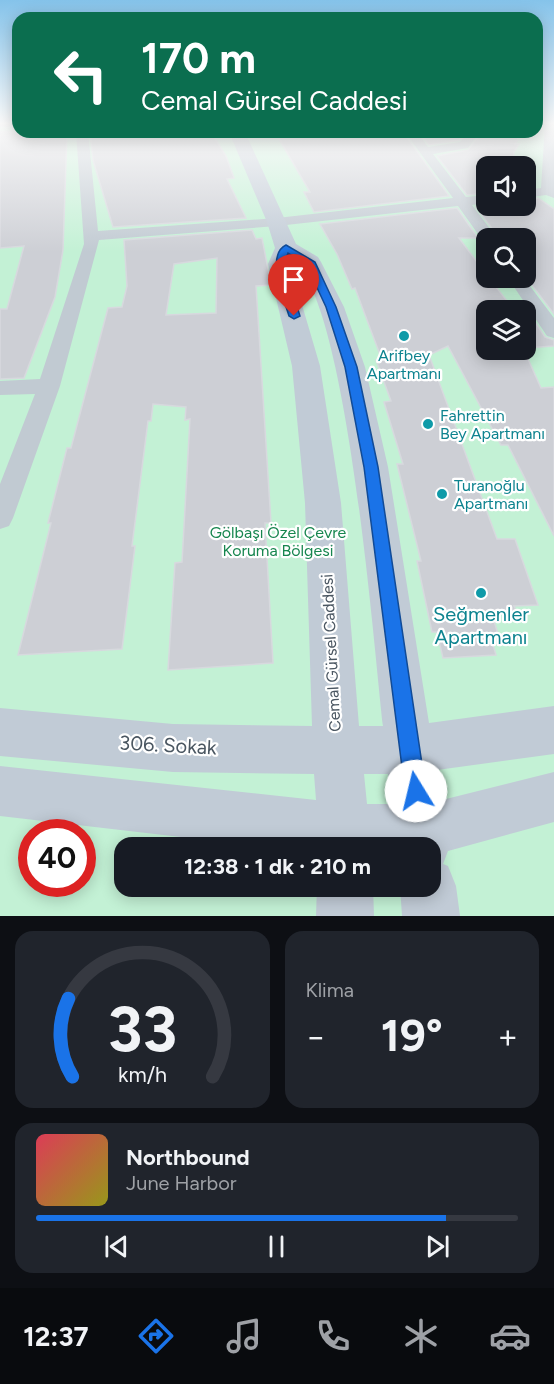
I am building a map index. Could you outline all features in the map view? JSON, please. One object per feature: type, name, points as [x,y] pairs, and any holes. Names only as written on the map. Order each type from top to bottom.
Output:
[{"type":"street","points":[[0,518],[49,386],[92,244],[85,167]]},
{"type":"street","points":[[252,167],[281,235],[310,262],[331,307],[351,367],[371,467],[423,837]]},
{"type":"street","points":[[438,167],[482,228]]},
{"type":"street","points":[[536,194],[551,193],[551,167]]},
{"type":"street","points":[[92,236],[281,235],[476,201]]},
{"type":"street","name":"Cemal Gürsel Caddesi","points":[[281,235],[279,264],[300,334],[306,366],[323,503],[337,750],[345,837]]},
{"type":"street","points":[[523,288],[554,332]]},
{"type":"street","points":[[0,388],[49,386]]},
{"type":"street","name":"306. Sokak","points":[[0,732],[173,748],[409,750],[554,730]]},
{"type":"street","points":[[0,791],[338,837]]},
{"type":"street","points":[[432,837],[554,797]]},
{"type":"street","points":[[345,897],[345,916]]},
{"type":"street","points":[[429,897],[431,916]]},
{"type":"green space","name":"Gölbaşı Özel Çevre Koruma Bölgesi","points":[[0,167],[476,167],[476,216],[536,216],[536,167],[554,167],[554,916],[0,916]]},
{"type":"building","points":[[0,167],[66,167],[63,250],[55,297],[24,378],[0,379],[0,309],[7,309],[24,246],[0,248]]},
{"type":"building","points":[[95,167],[230,167],[234,178],[227,179],[246,218],[113,227]]},
{"type":"building","points":[[295,167],[428,167],[449,196],[314,212],[304,192],[310,192]]},
{"type":"building","points":[[445,167],[476,167],[476,194],[467,195]]},
{"type":"building","points":[[536,198],[554,209],[554,314],[534,288],[536,288],[536,228],[492,228],[483,216],[536,216]]},
{"type":"building","points":[[457,208],[476,235],[476,238],[459,238],[476,261],[476,288],[497,288],[506,300],[476,300],[476,360],[528,360],[541,388],[554,387],[554,536],[508,445],[501,445],[448,346],[429,355],[497,539],[515,539],[538,605],[514,606],[517,613],[498,614],[499,618],[493,618],[499,637],[491,638],[496,655],[443,658],[437,632],[432,632],[417,561],[421,561],[397,464],[403,464],[384,402],[391,401],[376,360],[382,360],[355,288],[352,289],[337,254],[320,224]]},
{"type":"building","points":[[252,230],[256,239],[262,238],[271,285],[256,286],[271,523],[265,523],[273,663],[168,670],[175,563],[182,562],[190,419],[185,420],[186,407],[153,404],[151,421],[148,421],[132,546],[135,546],[122,649],[18,655],[67,448],[71,448],[108,308],[122,307],[127,286],[124,240]],"holes":[[[217,258],[216,313],[166,315],[174,264]]]},
{"type":"building","points":[[536,324],[545,337],[554,340],[554,346],[536,347]]},
{"type":"place","name":"Arifbey Apartmanı","points":[[404,336]]},
{"type":"place","name":"Fahrettin Bey Apartmanı","points":[[428,424]]},
{"type":"place","name":"Turanoğlu Apartmanı","points":[[442,494]]},
{"type":"place","name":"Seğmenler Apartmanı","points":[[481,593]]},
{"type":"route","points":[[294,316],[279,264],[286,248],[310,262],[331,307],[351,367],[371,467],[416,791]]}]
